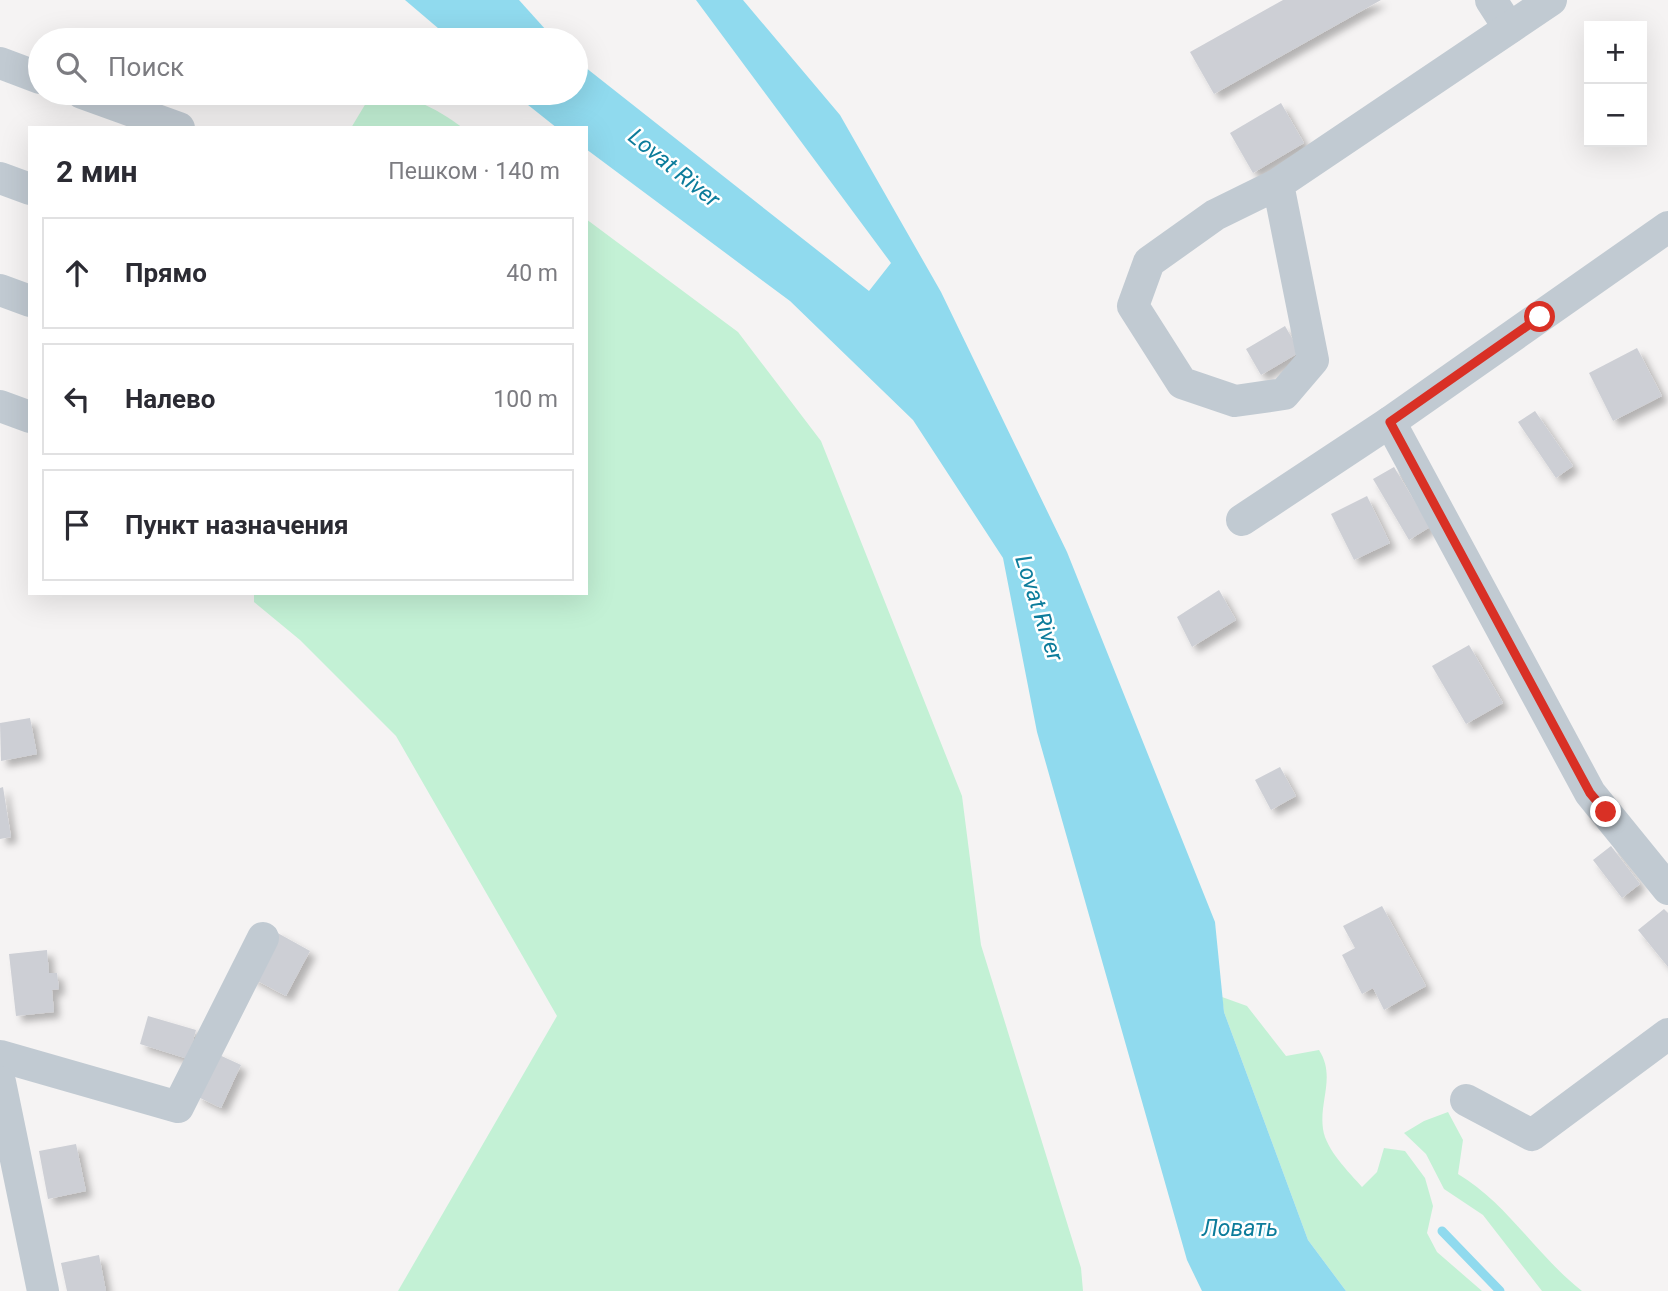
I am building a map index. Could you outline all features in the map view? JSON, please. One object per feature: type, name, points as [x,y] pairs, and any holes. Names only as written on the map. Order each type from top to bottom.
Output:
[{"type":"street","points":[[1491,0],[1509,28]]},
{"type":"street","points":[[1278,184],[1313,360],[1284,394],[1235,401],[1182,383],[1133,306],[1149,262],[1215,215],[1278,184],[1551,0]]},
{"type":"street","points":[[0,63],[28,74]]},
{"type":"street","points":[[115,105],[173,126]]},
{"type":"street","points":[[0,178],[28,188]]},
{"type":"street","points":[[1242,520],[1390,422],[1668,228]]},
{"type":"street","points":[[0,290],[28,300]]},
{"type":"street","points":[[0,405],[28,416]]},
{"type":"street","points":[[1390,422],[1590,793],[1668,889]]},
{"type":"street","points":[[0,1056],[178,1107],[263,938]]},
{"type":"street","points":[[1466,1100],[1532,1135],[1668,1034]]},
{"type":"street","points":[[0,1082],[43,1291]]},
{"type":"green space","points":[[365,105],[424,105],[460,126],[352,126]]},
{"type":"green space","points":[[588,220],[738,332],[821,441],[962,796],[981,945],[1081,1268],[1083,1291],[398,1291],[557,1016],[396,736],[300,640],[254,602],[254,595],[588,595]]},
{"type":"green space","points":[[1222,997],[1247,1006],[1286,1056],[1319,1050],[1324,1060],[1327,1079],[1323,1129],[1333,1153],[1362,1187],[1377,1172],[1384,1148],[1405,1151],[1425,1178],[1433,1206],[1427,1233],[1437,1252],[1482,1291],[1346,1291],[1308,1240],[1224,1012]]},
{"type":"green space","points":[[1448,1112],[1463,1140],[1458,1174],[1492,1200],[1582,1291],[1542,1291],[1483,1215],[1444,1189],[1426,1154],[1404,1133],[1424,1121]]},
{"type":"water","points":[[405,0],[519,0],[544,28],[438,28]]},
{"type":"water","name":"Ловать","points":[[696,0],[743,0],[840,115],[941,292],[1067,552],[1215,922],[1224,1012],[1308,1240],[1346,1291],[1202,1291],[1187,1260],[1037,732],[1003,558],[913,420],[790,301],[588,150],[588,126],[554,126],[528,105],[588,105],[588,69],[869,291],[891,263]]},
{"type":"building","points":[[1283,0],[1381,0],[1214,94],[1190,52]]},
{"type":"building","points":[[1281,103],[1304,143],[1253,173],[1230,133]]},
{"type":"building","points":[[1285,326],[1300,352],[1261,375],[1246,349]]},
{"type":"building","points":[[1637,348],[1662,396],[1613,421],[1589,373]]},
{"type":"building","points":[[1535,411],[1573,466],[1556,478],[1518,422]]},
{"type":"building","points":[[1394,467],[1430,527],[1409,540],[1373,479]]},
{"type":"building","points":[[1367,496],[1390,543],[1354,560],[1331,514]]},
{"type":"building","points":[[1219,590],[1236,620],[1192,647],[1177,617]]},
{"type":"building","points":[[1469,645],[1503,703],[1466,724],[1432,666]]},
{"type":"building","points":[[30,718],[37,754],[1,761],[0,723]]},
{"type":"building","points":[[1280,767],[1296,796],[1271,810],[1255,780]]},
{"type":"building","points":[[3,787],[11,837],[0,839],[0,788]]},
{"type":"building","points":[[1611,846],[1640,884],[1622,898],[1593,860]]},
{"type":"building","points":[[1382,906],[1426,986],[1384,1010],[1373,988],[1362,994],[1342,955],[1355,948],[1343,926]]},
{"type":"building","points":[[1664,909],[1668,913],[1668,967],[1638,930]]},
{"type":"building","points":[[274,931],[310,951],[286,996],[250,977]]},
{"type":"building","points":[[47,950],[49,973],[57,973],[59,989],[52,990],[54,1012],[16,1016],[9,954]]},
{"type":"building","points":[[148,1016],[196,1030],[188,1059],[140,1044]]},
{"type":"building","points":[[215,1053],[241,1065],[221,1108],[196,1096]]},
{"type":"building","points":[[76,1144],[86,1191],[48,1199],[39,1151]]},
{"type":"building","points":[[99,1255],[106,1291],[67,1291],[61,1263]]},
{"type":"waterway","points":[[1442,1231],[1500,1291]]},
{"type":"route","points":[[1540,317],[1390,422],[1590,793],[1606,812]]},
{"type":"water label","name":"Lovat River","points":[[674,168]]},
{"type":"water label","name":"Lovat River","points":[[1039,608]]}]
